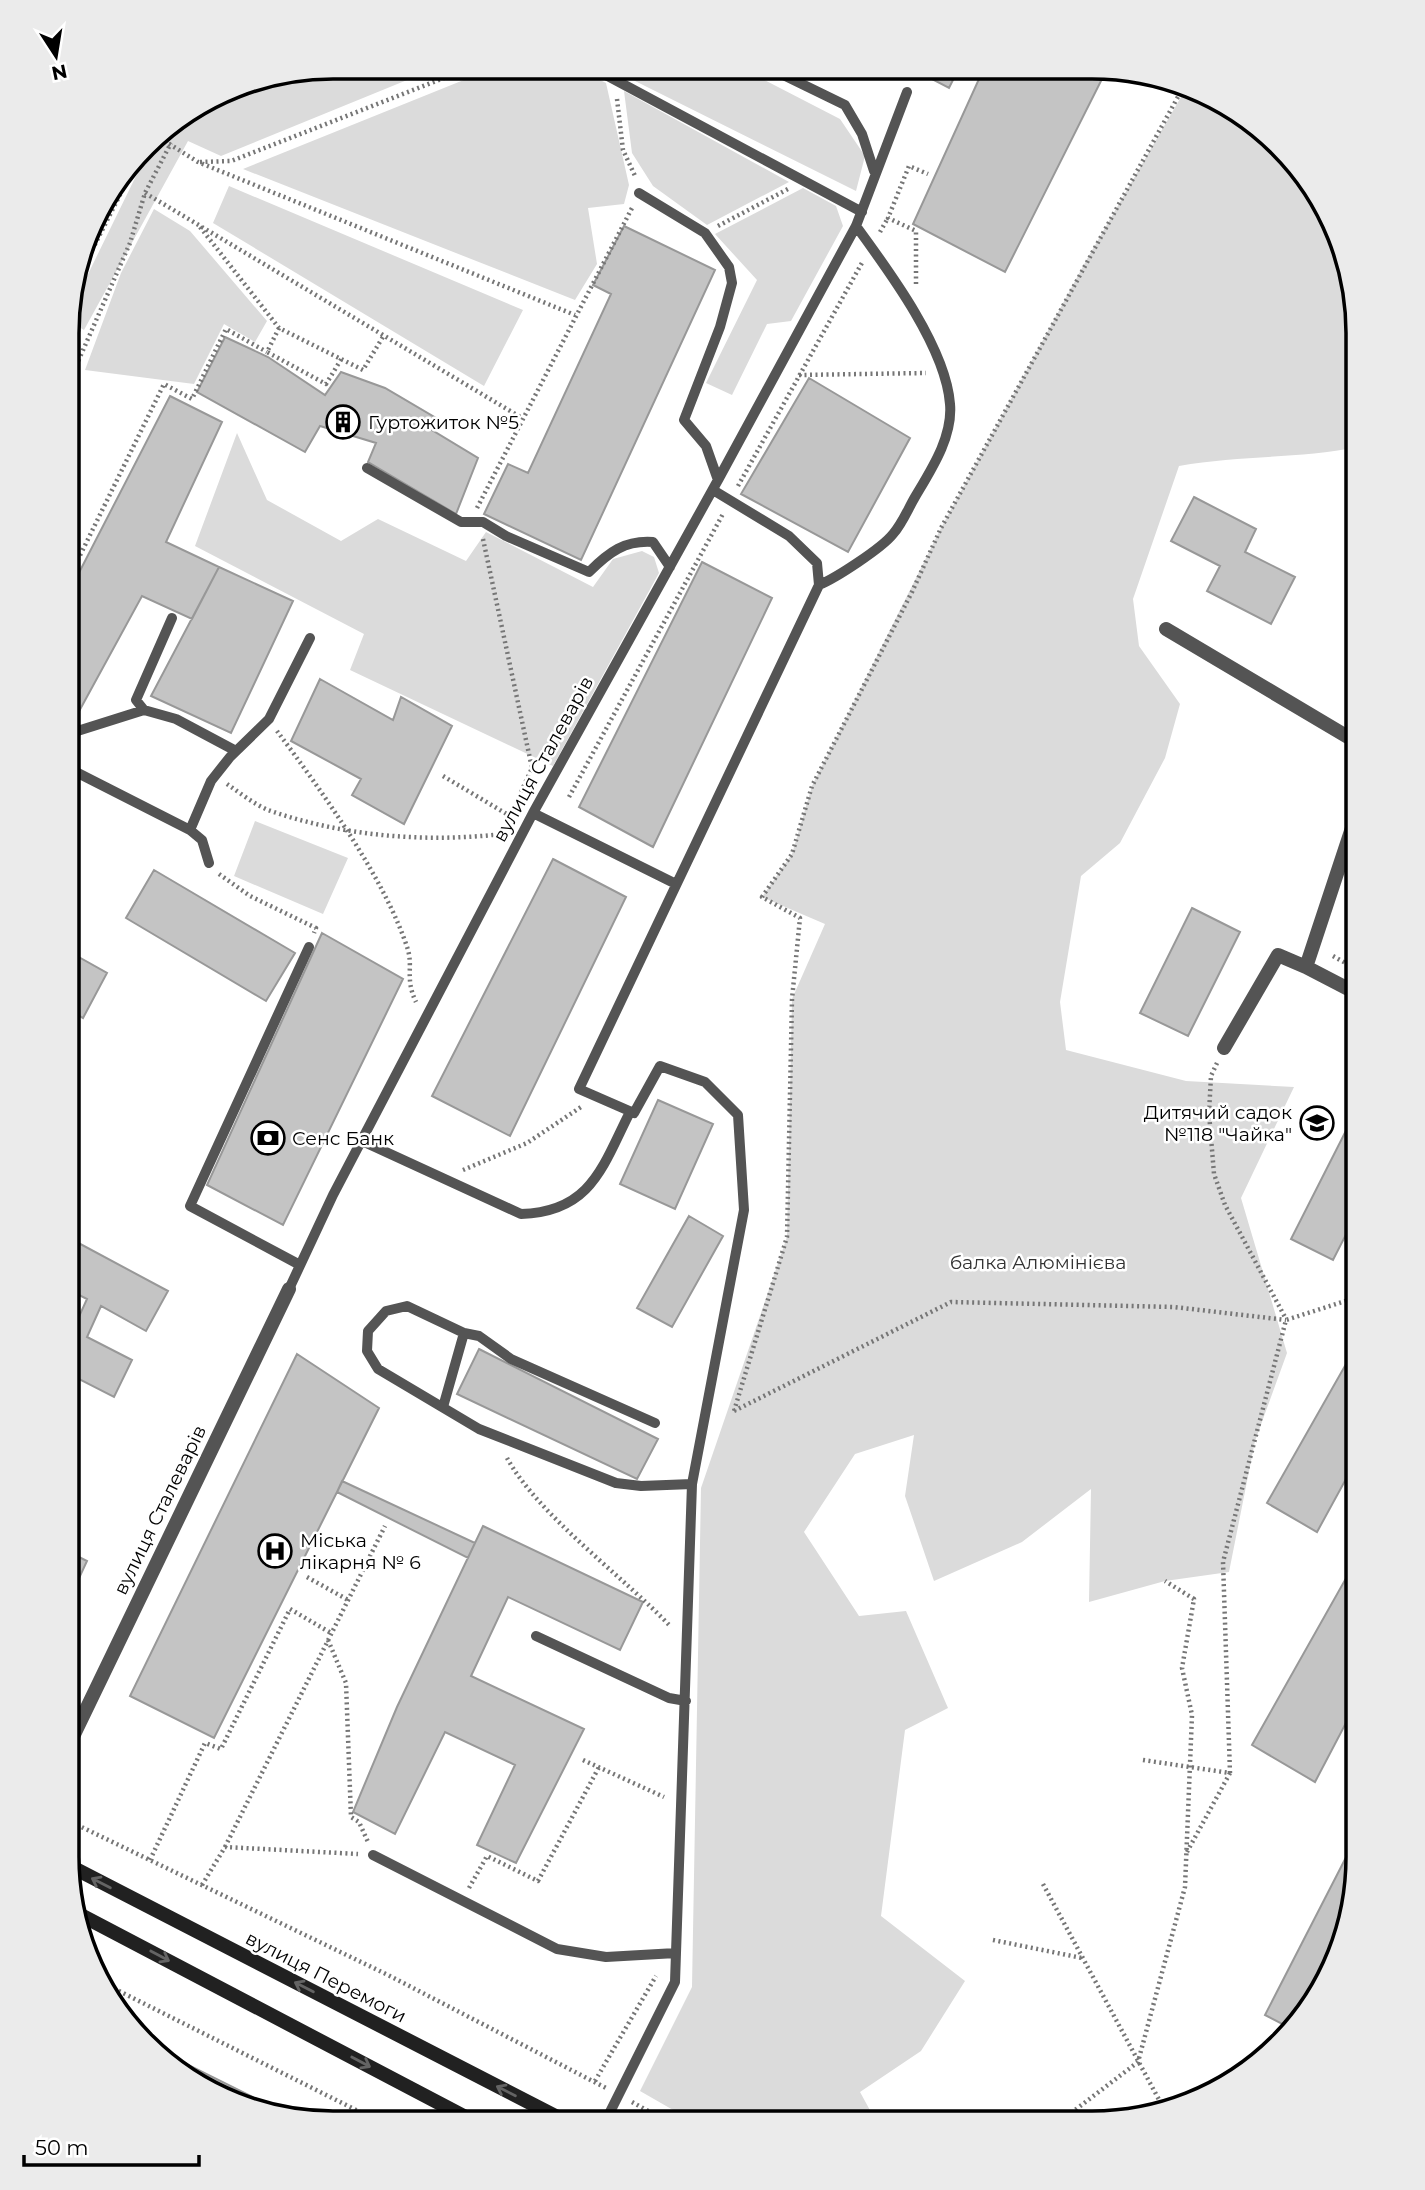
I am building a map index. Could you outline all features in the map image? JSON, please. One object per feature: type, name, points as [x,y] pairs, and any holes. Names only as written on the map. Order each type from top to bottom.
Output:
[{"type":"main road","name":"вулиця Перемоги","points":[[79,1872],[546,2111]]},
{"type":"main road","points":[[86,1917],[454,2111]]},
{"type":"street","points":[[1166,629],[1346,736]]},
{"type":"street","points":[[1306,967],[1346,846]]},
{"type":"street","points":[[1224,1048],[1279,955],[1346,988]]},
{"type":"street","name":"вулиця Сталеварів","points":[[79,1724],[289,1289]]},
{"type":"lane","points":[[612,79],[862,212]]},
{"type":"lane","points":[[792,79],[845,105],[862,134],[875,166],[874,177]]},
{"type":"lane","name":"вулиця Сталеварів","points":[[289,1289],[362,1141],[533,813],[856,226],[907,92]]},
{"type":"lane","points":[[611,2111],[675,1982],[692,1484],[744,1210],[738,1115],[705,1082],[660,1066],[634,1113],[579,1089],[819,585],[817,563],[789,536],[730,500],[715,485],[706,446],[684,421],[720,327],[732,283],[729,267],[705,233],[640,191]]},
{"type":"lane","points":[[819,585],[832,580],[893,535],[935,463],[945,438],[950,406],[944,373],[915,316],[856,226]]},
{"type":"lane","points":[[367,468],[461,522],[483,522],[506,536],[589,572],[609,552],[634,541],[653,542],[670,567]]},
{"type":"lane","points":[[144,710],[136,700],[172,618]]},
{"type":"lane","points":[[190,830],[215,776],[269,719],[310,638]]},
{"type":"lane","points":[[79,731],[144,710],[176,719],[236,751]]},
{"type":"lane","points":[[79,774],[190,830],[201,841],[209,863]]},
{"type":"lane","points":[[533,813],[676,884]]},
{"type":"lane","points":[[300,1265],[190,1206],[309,947]]},
{"type":"lane","points":[[362,1141],[521,1214],[543,1214],[570,1204],[587,1190],[611,1155],[630,1112]]},
{"type":"lane","points":[[654,1423],[511,1359],[478,1336],[401,1306],[379,1316],[368,1331],[368,1351],[378,1369],[494,1435],[616,1483],[641,1486],[692,1484]]},
{"type":"lane","points":[[443,1407],[464,1332]]},
{"type":"lane","points":[[536,1636],[668,1698],[686,1701]]},
{"type":"lane","points":[[373,1855],[557,1949],[607,1957],[676,1953]]},
{"type":"path","points":[[198,162],[231,161],[441,79]]},
{"type":"path","points":[[616,81],[623,150],[640,191]]},
{"type":"path","points":[[1179,94],[941,528],[912,592],[812,786],[792,854],[762,897],[800,918],[792,999],[787,1237],[734,1411],[951,1302],[1174,1307],[1286,1320],[1346,1301]]},
{"type":"path","points":[[167,140],[198,162],[575,315]]},
{"type":"path","points":[[79,359],[130,243],[145,193],[172,142]]},
{"type":"path","points":[[915,316],[916,231],[888,218],[909,166],[928,174]]},
{"type":"path","points":[[705,233],[804,181]]},
{"type":"path","points":[[93,248],[124,188]]},
{"type":"path","points":[[145,193],[522,418],[623,225]]},
{"type":"path","points":[[197,223],[252,297],[279,328],[363,370],[384,335]]},
{"type":"path","points":[[569,797],[871,247]]},
{"type":"path","points":[[267,352],[279,328]]},
{"type":"path","points":[[79,561],[164,384],[192,399],[226,329],[326,384],[342,358]]},
{"type":"path","points":[[799,375],[944,373]]},
{"type":"path","points":[[497,844],[532,768],[514,689]]},
{"type":"path","points":[[269,719],[344,828],[373,877],[409,952],[408,985],[418,1006]]},
{"type":"path","points":[[215,776],[266,809],[344,828],[430,839],[502,834]]},
{"type":"path","points":[[443,776],[510,816]]},
{"type":"path","points":[[209,863],[250,896],[316,928],[309,947]]},
{"type":"path","points":[[1333,957],[1346,964]]},
{"type":"path","points":[[1187,1852],[1230,1773],[1223,1562],[1286,1320],[1225,1205],[1214,1174],[1209,1113],[1211,1076],[1224,1048]]},
{"type":"path","points":[[443,1178],[527,1143],[595,1097]]},
{"type":"path","points":[[494,1435],[514,1471],[545,1506],[637,1591],[672,1628]]},
{"type":"path","points":[[202,1885],[225,1846],[385,1526]]},
{"type":"path","points":[[307,1577],[348,1600]]},
{"type":"path","points":[[1074,2111],[1138,2062],[1185,1887],[1192,1715],[1182,1668],[1194,1600],[1166,1581]]},
{"type":"path","points":[[150,1860],[205,1743],[221,1749],[290,1609],[331,1633]]},
{"type":"path","points":[[225,1846],[373,1855],[359,1822],[351,1816],[346,1684],[328,1640]]},
{"type":"path","points":[[583,1760],[664,1797]]},
{"type":"path","points":[[1143,1760],[1230,1773]]},
{"type":"path","points":[[463,1900],[486,1856],[538,1881],[598,1767]]},
{"type":"path","points":[[79,1826],[388,1975],[648,2111]]},
{"type":"path","points":[[1043,1884],[1160,2102]]},
{"type":"path","points":[[993,1940],[1082,1958]]},
{"type":"path","points":[[116,1990],[356,2111]]},
{"type":"green space","points":[[316,79],[410,79],[221,156],[188,141],[84,330],[79,327],[79,316],[84,282],[140,167],[191,121],[235,98],[267,87]]},
{"type":"green space","points":[[466,79],[598,79],[606,83],[629,185],[624,204],[588,208],[597,264],[575,300],[243,169]]},
{"type":"green space","points":[[631,79],[762,79],[840,119],[865,156],[856,191]]},
{"type":"green space","points":[[624,91],[789,182],[707,225],[653,186],[632,153]]},
{"type":"green space","name":"балка Алюмінієва","points":[[1182,95],[1234,121],[1272,153],[1294,178],[1304,191],[1327,235],[1338,267],[1344,299],[1346,449],[1179,466],[1133,599],[1139,646],[1180,704],[1165,758],[1120,843],[1081,876],[1060,1002],[1066,1050],[1186,1081],[1294,1087],[1241,1198],[1287,1353],[1255,1441],[1229,1572],[1165,1581],[1089,1602],[1091,1489],[1022,1542],[934,1581],[905,1496],[914,1435],[855,1454],[804,1532],[859,1616],[906,1611],[948,1708],[905,1730],[881,1916],[965,1981],[921,2051],[860,2092],[870,2111],[675,2111],[640,2091],[692,1987],[701,1488],[787,1237],[792,999],[825,924],[762,897],[792,854],[812,786],[941,528],[1087,259]]},
{"type":"green space","points":[[229,186],[523,310],[484,386],[213,223]]},
{"type":"green space","points":[[803,188],[836,206],[843,226],[791,321],[767,324],[732,395],[706,383],[757,280],[715,234]]},
{"type":"green space","points":[[154,209],[190,231],[267,321],[255,342],[224,324],[194,384],[85,370],[121,273]]},
{"type":"green space","points":[[237,433],[267,500],[341,541],[378,519],[466,561],[486,532],[593,587],[613,559],[642,551],[654,557],[659,573],[553,766],[350,670],[364,634],[195,546]]},
{"type":"green space","points":[[255,821],[348,858],[323,914],[234,876]]},
{"type":"building","points":[[932,79],[954,79],[949,88]]},
{"type":"building","points":[[979,79],[1102,79],[1005,272],[913,224]]},
{"type":"building","points":[[624,226],[715,270],[581,560],[484,514],[508,464],[528,473],[611,294],[593,285]]},
{"type":"building","name":"Гуртожиток №5","points":[[225,337],[268,357],[325,395],[341,372],[385,388],[436,418],[432,430],[478,458],[456,514],[368,462],[376,443],[320,426],[305,452],[197,392]]},
{"type":"building","points":[[809,378],[910,438],[848,552],[741,494]]},
{"type":"building","points":[[170,396],[222,422],[166,542],[219,567],[192,619],[142,596],[79,711],[79,573]]},
{"type":"building","points":[[1194,497],[1256,529],[1245,552],[1295,577],[1271,624],[1207,591],[1220,566],[1171,541]]},
{"type":"building","points":[[702,562],[772,598],[653,847],[579,807]]},
{"type":"building","points":[[219,567],[293,601],[231,733],[151,696]]},
{"type":"building","points":[[320,679],[393,720],[401,697],[452,726],[404,824],[352,795],[361,779],[291,741]]},
{"type":"building","points":[[553,859],[626,897],[510,1136],[432,1096]]},
{"type":"building","points":[[154,870],[295,953],[266,1001],[126,918]]},
{"type":"building","points":[[1192,908],[1240,932],[1188,1036],[1140,1013]]},
{"type":"building","points":[[322,933],[403,979],[283,1225],[207,1185]]},
{"type":"building","points":[[79,957],[107,973],[83,1018],[79,1016]]},
{"type":"building","points":[[658,1100],[713,1124],[675,1209],[620,1184]]},
{"type":"building","points":[[1346,1131],[1346,1235],[1333,1260],[1291,1239]]},
{"type":"building","points":[[689,1216],[723,1236],[672,1327],[637,1308]]},
{"type":"building","points":[[79,1243],[168,1291],[146,1331],[101,1306],[87,1337],[132,1360],[114,1397],[79,1379],[79,1317],[87,1299],[79,1295]]},
{"type":"building","points":[[479,1349],[658,1439],[637,1479],[457,1394]]},
{"type":"building","points":[[297,1354],[379,1408],[214,1738],[130,1696]]},
{"type":"building","points":[[1346,1364],[1346,1479],[1317,1532],[1267,1503]]},
{"type":"building","points":[[342,1481],[475,1543],[468,1558],[337,1492]]},
{"type":"building","points":[[483,1526],[643,1602],[620,1650],[508,1597],[471,1676],[584,1729],[516,1863],[477,1845],[515,1765],[445,1732],[395,1834],[353,1812],[397,1707]]},
{"type":"building","points":[[79,1557],[87,1561],[79,1578]]},
{"type":"building","points":[[1346,1578],[1346,1723],[1315,1782],[1252,1745]]},
{"type":"building","points":[[1346,1857],[1338,1923],[1320,1970],[1304,1999],[1283,2025],[1265,2015]]},
{"type":"building","points":[[181,2061],[262,2101],[220,2085]]},
{"type":"place","name":"Гуртожиток №5","points":[[343,422]]},
{"type":"place","name":"Дитячий садок №118 \"Чайка\"","points":[[1317,1123]]},
{"type":"place","name":"Сенс Банк","points":[[268,1138]]},
{"type":"place","name":"Мiська лiкарня № 6","points":[[275,1551]]}]
